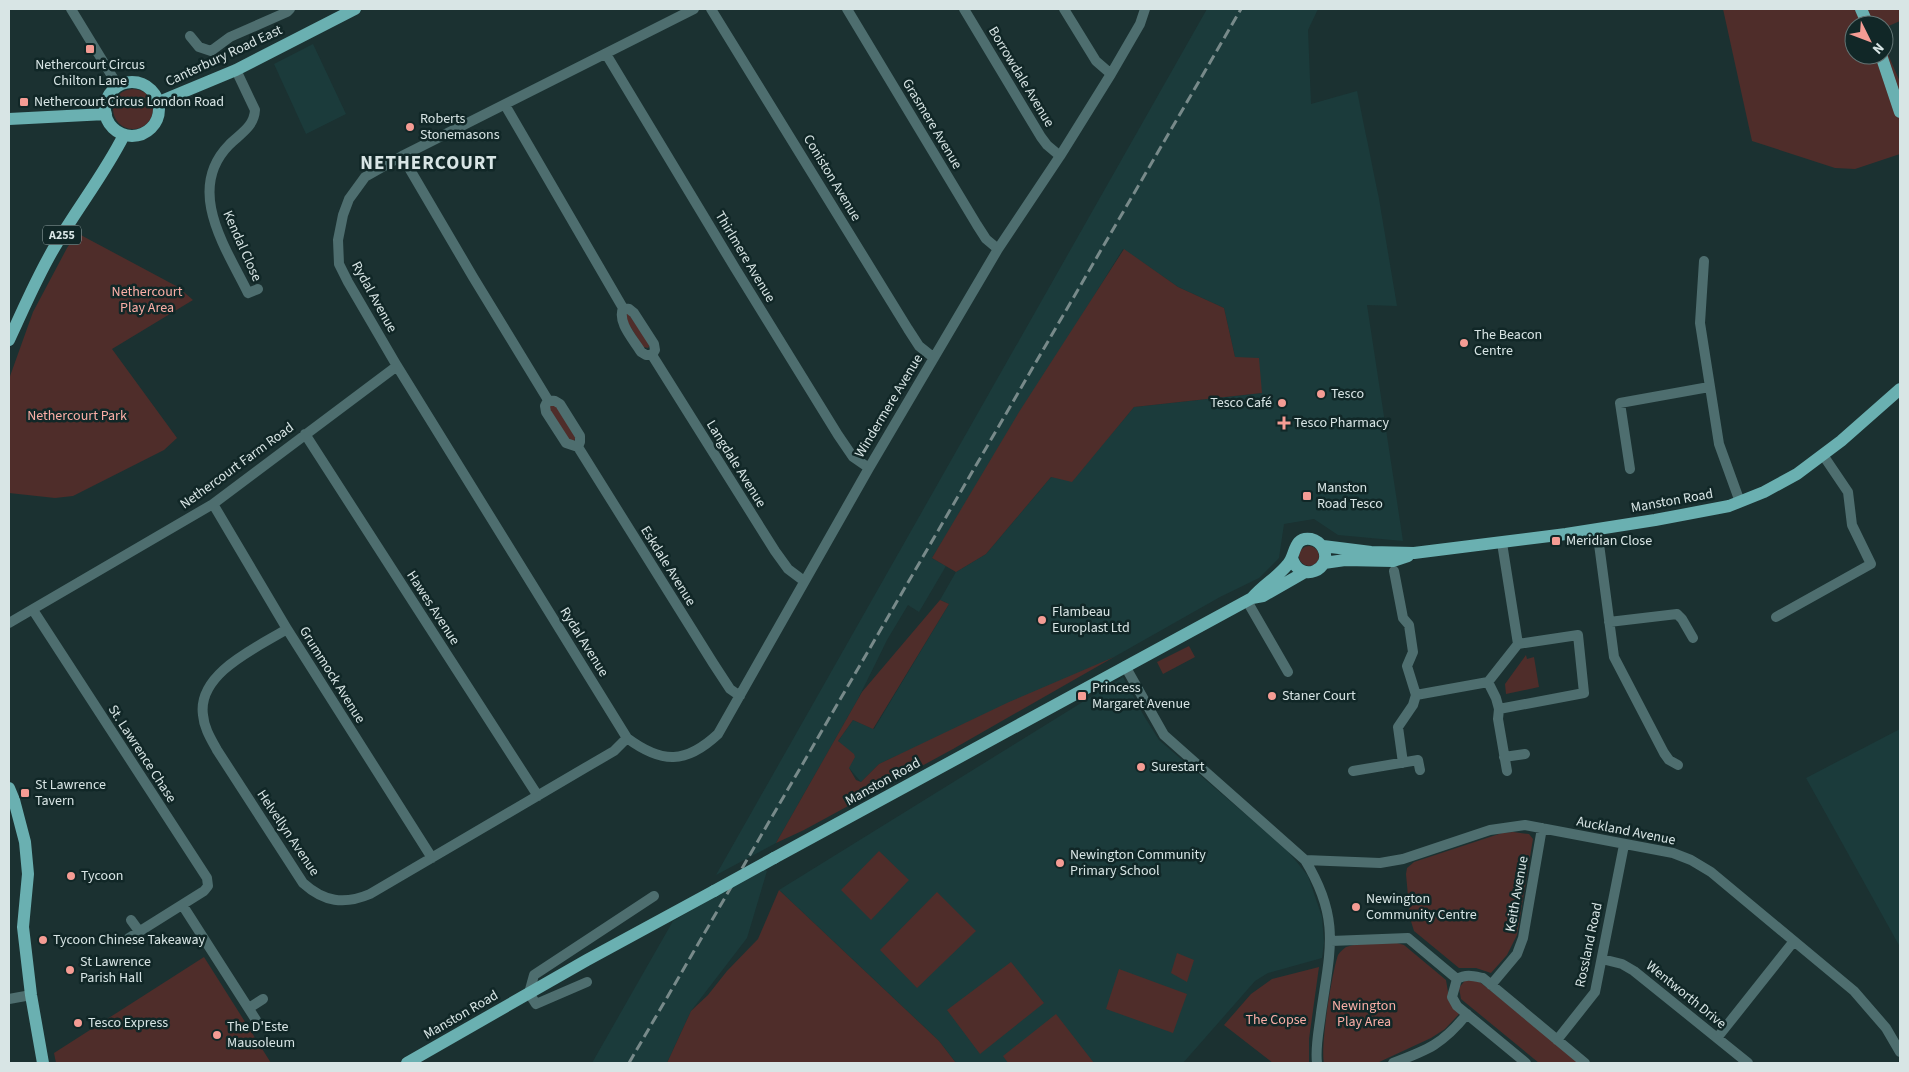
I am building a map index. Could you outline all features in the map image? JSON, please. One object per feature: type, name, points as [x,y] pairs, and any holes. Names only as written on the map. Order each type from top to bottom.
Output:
[{"type":"main road","name":"Canterbury Road East","points":[[159,102],[236,70],[349,10]]},
{"type":"main road","points":[[1884,65],[1900,112]]},
{"type":"main road","points":[[126,82],[136,82],[145,84],[152,90],[159,102],[159,116],[150,130],[135,136],[124,135],[112,127],[106,114],[107,98],[118,86],[126,82]]},
{"type":"main road","points":[[9,119],[106,114]]},
{"type":"main road","name":"A255","points":[[9,340],[34,285],[57,243],[114,155],[124,135]]},
{"type":"main road","name":"Manston Road","points":[[1249,600],[1288,564],[1292,558],[1294,547],[1305,539],[1313,540],[1323,546],[1371,552],[1414,553],[1502,543],[1655,520],[1740,502],[1780,484],[1823,455],[1900,389]]},
{"type":"main road","points":[[1323,546],[1325,553],[1324,563]]},
{"type":"main road","name":"Manston Road","points":[[407,1063],[529,993],[774,858],[1249,600],[1263,596],[1305,572],[1316,571],[1324,563],[1345,560],[1393,562],[1414,553]]},
{"type":"main road","points":[[1292,558],[1296,567],[1305,572]]},
{"type":"main road","points":[[10,796],[26,842],[28,874],[23,927],[31,995],[43,1063]]},
{"type":"street","points":[[71,9],[118,86]]},
{"type":"street","points":[[190,36],[199,47],[211,51],[230,37],[290,9]]},
{"type":"street","name":"Rydal Avenue","points":[[627,738],[397,366],[339,264],[338,240],[343,214],[349,199],[364,177],[694,9]]},
{"type":"street","name":"Coniston Avenue","points":[[711,9],[919,346],[934,358]]},
{"type":"street","name":"Grasmere Avenue","points":[[847,9],[977,226],[986,239],[998,249]]},
{"type":"street","name":"Borrowdale Avenue","points":[[964,9],[1040,137],[1060,156]]},
{"type":"street","points":[[1064,9],[1096,61],[1111,74]]},
{"type":"street","name":"Windermere Avenue","points":[[627,738],[653,755],[678,757],[694,752],[706,745],[718,734],[869,468],[998,249],[1060,156],[1111,74],[1140,24],[1145,9]]},
{"type":"street","name":"Thirlmere Avenue","points":[[606,54],[838,435],[853,457],[869,468]]},
{"type":"street","name":"Kendal Close","points":[[236,70],[256,110],[255,116],[252,123],[221,154],[210,179],[209,197],[216,229],[248,293],[258,288]]},
{"type":"street","name":"Langdale Avenue","points":[[505,105],[623,308],[621,313],[622,320],[642,352],[646,355],[652,355]]},
{"type":"street","name":"Eskdale Avenue","points":[[402,156],[548,400],[546,412],[566,444],[578,447],[713,663],[730,689],[740,696]]},
{"type":"street","points":[[1704,261],[1700,323],[1709,387],[1719,444],[1740,502]]},
{"type":"street","name":"Langdale Avenue","points":[[623,308],[630,309],[634,313],[654,344],[655,350],[652,355]]},
{"type":"street","name":"Langdale Avenue","points":[[652,355],[775,550],[788,569],[804,581]]},
{"type":"street","name":"Nethercourt Farm Road","points":[[9,623],[212,504],[397,366]]},
{"type":"street","points":[[1630,469],[1620,402],[1709,387]]},
{"type":"street","name":"Eskdale Avenue","points":[[548,400],[560,404],[580,436],[578,447]]},
{"type":"street","name":"Hawes Avenue","points":[[305,434],[538,796]]},
{"type":"street","points":[[1776,617],[1872,564],[1852,525],[1848,492],[1823,455]]},
{"type":"street","name":"Grummock Avenue","points":[[212,504],[287,629],[432,858]]},
{"type":"street","points":[[1597,529],[1614,657],[1664,753],[1669,760],[1678,764]]},
{"type":"street","points":[[1502,543],[1518,644]]},
{"type":"street","points":[[1394,571],[1403,618],[1410,628],[1413,652],[1407,666],[1416,695],[1413,705],[1398,727],[1403,763]]},
{"type":"street","points":[[1249,600],[1288,672]]},
{"type":"street","name":"St. Lawrence Chase","points":[[33,610],[207,878],[208,886],[204,891],[183,906],[129,938]]},
{"type":"street","points":[[1609,622],[1677,614],[1693,638]]},
{"type":"street","name":"Helvellyn Avenue","points":[[287,629],[228,665],[214,678],[204,697],[202,714],[209,735],[217,750],[303,883],[313,892],[326,898],[356,900],[370,894],[614,751],[627,738]]},
{"type":"street","points":[[1416,695],[1488,682],[1518,644],[1578,636],[1584,693],[1499,709]]},
{"type":"street","points":[[1125,666],[1164,735],[1305,860],[1322,891],[1328,911],[1331,940],[1316,1046],[1317,1063]]},
{"type":"street","points":[[1488,682],[1499,709],[1498,719],[1507,771]]},
{"type":"street","points":[[1504,757],[1525,754]]},
{"type":"street","points":[[1353,771],[1418,760],[1420,770]]},
{"type":"street","name":"Auckland Avenue","points":[[1305,860],[1380,863],[1403,859],[1490,830],[1525,825],[1673,853],[1691,860],[1711,872],[1854,991],[1886,1028],[1900,1052]]},
{"type":"street","name":"Keith Avenue","points":[[1491,985],[1517,954],[1524,938],[1542,828]]},
{"type":"street","name":"Rossland Road","points":[[1557,1040],[1595,992],[1624,845]]},
{"type":"street","points":[[587,982],[536,1004],[529,993],[534,975],[654,896]]},
{"type":"street","points":[[183,906],[256,1020]]},
{"type":"street","points":[[131,920],[139,931]]},
{"type":"street","points":[[1331,940],[1408,938],[1457,979]]},
{"type":"street","points":[[1717,1038],[1794,941]]},
{"type":"street","name":"Wentworth Drive","points":[[1602,959],[1622,964],[1634,971],[1748,1063]]},
{"type":"street","points":[[1526,1063],[1457,1006],[1452,997],[1457,979],[1472,975],[1483,978],[1585,1063]]},
{"type":"street","points":[[9,999],[31,995]]},
{"type":"street","points":[[249,1008],[263,999]]},
{"type":"street","points":[[1393,1063],[1424,1052],[1444,1040],[1467,1014]]},
{"type":"shaded area","points":[[1207,9],[1318,9],[1308,30],[1311,104],[1357,91],[1379,199],[1397,306],[1367,305],[1403,541],[1338,535],[1314,519],[1284,524],[1279,558],[1259,578],[1220,597],[1114,657],[879,764],[861,782],[849,768],[838,741],[853,720],[874,729],[949,604],[940,600],[956,572],[986,554],[1051,477],[1072,481],[1134,407],[1262,393],[1235,357],[1224,308],[1178,287],[1123,249],[932,558],[946,566],[919,612],[908,605],[887,640],[857,701],[776,843],[716,875]]},
{"type":"shaded area","points":[[313,44],[346,114],[306,134],[274,64]]},
{"type":"shaded area","name":"Newington Community Primary School","points":[[1123,677],[1159,740],[1287,850],[1308,876],[1322,917],[1324,942],[1322,958],[1268,973],[1255,981],[1183,1063],[956,1063],[939,1041],[779,890]]},
{"type":"shaded area","points":[[1900,729],[1900,947],[1806,778]]},
{"type":"shaded area","points":[[763,869],[767,871],[747,938],[691,1011],[667,1063],[592,1063],[673,921]]},
{"type":"green space","points":[[1723,9],[1900,9],[1900,21],[1894,24],[1894,15],[1844,15],[1844,65],[1893,65],[1900,82],[1900,154],[1855,169],[1835,168],[1752,141]]},
{"type":"green space","points":[[137,89],[144,92],[150,98],[153,109],[152,117],[144,126],[137,129],[129,129],[122,126],[114,117],[113,105],[116,98],[125,90]]},
{"type":"green space","name":"Nethercourt Park","points":[[77,233],[178,287],[193,300],[112,349],[177,438],[164,450],[73,496],[55,498],[9,493],[9,379],[33,312]]},
{"type":"green space","points":[[1124,249],[1178,287],[1224,308],[1235,357],[1259,358],[1262,393],[1134,407],[1072,482],[1051,477],[986,554],[956,572],[932,558],[1019,412]]},
{"type":"green space","points":[[628,313],[650,345],[648,348],[643,347],[625,318]]},
{"type":"green space","points":[[555,404],[576,437],[574,441],[570,441],[549,410],[550,405]]},
{"type":"green space","points":[[1309,546],[1316,549],[1319,556],[1316,563],[1309,566],[1302,563],[1299,556],[1302,549]]},
{"type":"green space","points":[[940,600],[949,604],[873,729],[853,720],[838,741],[854,754],[855,757],[849,768],[856,780],[861,782],[879,764],[1009,702],[1114,657],[953,749],[804,830],[776,843],[862,692]]},
{"type":"green space","points":[[1189,646],[1195,657],[1163,674],[1157,662]]},
{"type":"green space","points":[[1526,655],[1527,659],[1534,657],[1539,687],[1506,694],[1505,684]]},
{"type":"green space","points":[[1502,833],[1529,834],[1533,839],[1517,935],[1507,955],[1491,973],[1476,968],[1459,968],[1414,931],[1410,918],[1407,868],[1414,862]]},
{"type":"green space","points":[[879,851],[909,880],[871,920],[841,890]]},
{"type":"green space","points":[[779,890],[939,1041],[956,1063],[667,1063],[691,1011],[708,995],[727,971],[758,939]]},
{"type":"green space","points":[[937,892],[976,931],[917,988],[880,950]]},
{"type":"green space","name":"Newington Play Area","points":[[1397,943],[1404,945],[1446,980],[1449,998],[1459,1014],[1445,1029],[1431,1038],[1377,1063],[1324,1063],[1327,1009],[1338,955],[1351,945]]},
{"type":"green space","points":[[1177,953],[1194,960],[1187,982],[1171,973]]},
{"type":"green space","points":[[204,957],[271,1063],[56,1063],[54,1053]]},
{"type":"green space","points":[[1011,962],[1044,1003],[980,1054],[947,1010]]},
{"type":"green space","name":"The Copse","points":[[1319,967],[1309,1039],[1309,1063],[1273,1063],[1224,1025],[1251,994],[1272,979]]},
{"type":"green space","points":[[1119,969],[1187,994],[1173,1033],[1106,1009]]},
{"type":"green space","points":[[1466,979],[1476,979],[1582,1063],[1539,1063],[1461,999],[1459,988]]},
{"type":"green space","points":[[1056,1014],[1094,1063],[1008,1063],[1003,1056]]},
{"type":"railway","points":[[629,1063],[1241,9]]},
{"type":"place","name":"Nethercourt Circus Chilton Lane","points":[[90,49]]},
{"type":"place","name":"Nethercourt Circus London Road","points":[[24,102]]},
{"type":"place","name":"Roberts Stonemasons","points":[[410,127]]},
{"type":"place","name":"The Beacon Centre","points":[[1464,343]]},
{"type":"place","name":"Tesco","points":[[1321,394]]},
{"type":"place","name":"Tesco Café","points":[[1282,403]]},
{"type":"place","name":"Tesco Pharmacy","points":[[1284,423]]},
{"type":"place","name":"Manston Road Tesco","points":[[1307,496]]},
{"type":"place","name":"Meridian Close","points":[[1556,541]]},
{"type":"place","name":"Flambeau Europlast Ltd","points":[[1042,620]]},
{"type":"place","name":"Princess Margaret Avenue","points":[[1082,696]]},
{"type":"place","name":"Staner Court","points":[[1272,696]]},
{"type":"place","name":"Surestart","points":[[1141,767]]},
{"type":"place","name":"St Lawrence Tavern","points":[[25,793]]},
{"type":"place","name":"Newington Community Primary School","points":[[1060,863]]},
{"type":"place","name":"Tycoon","points":[[71,876]]},
{"type":"place","name":"Newington Community Centre","points":[[1356,907]]},
{"type":"place","name":"Tycoon Chinese Takeaway","points":[[43,940]]},
{"type":"place","name":"St Lawrence Parish Hall","points":[[70,970]]},
{"type":"place","name":"Tesco Express","points":[[78,1023]]},
{"type":"place","name":"The D'Este Mausoleum","points":[[217,1035]]},
{"type":"district","name":"NETHERCOURT","points":[[429,163]]},
{"type":"park label","name":"Nethercourt Play Area","points":[[147,300]]}]
